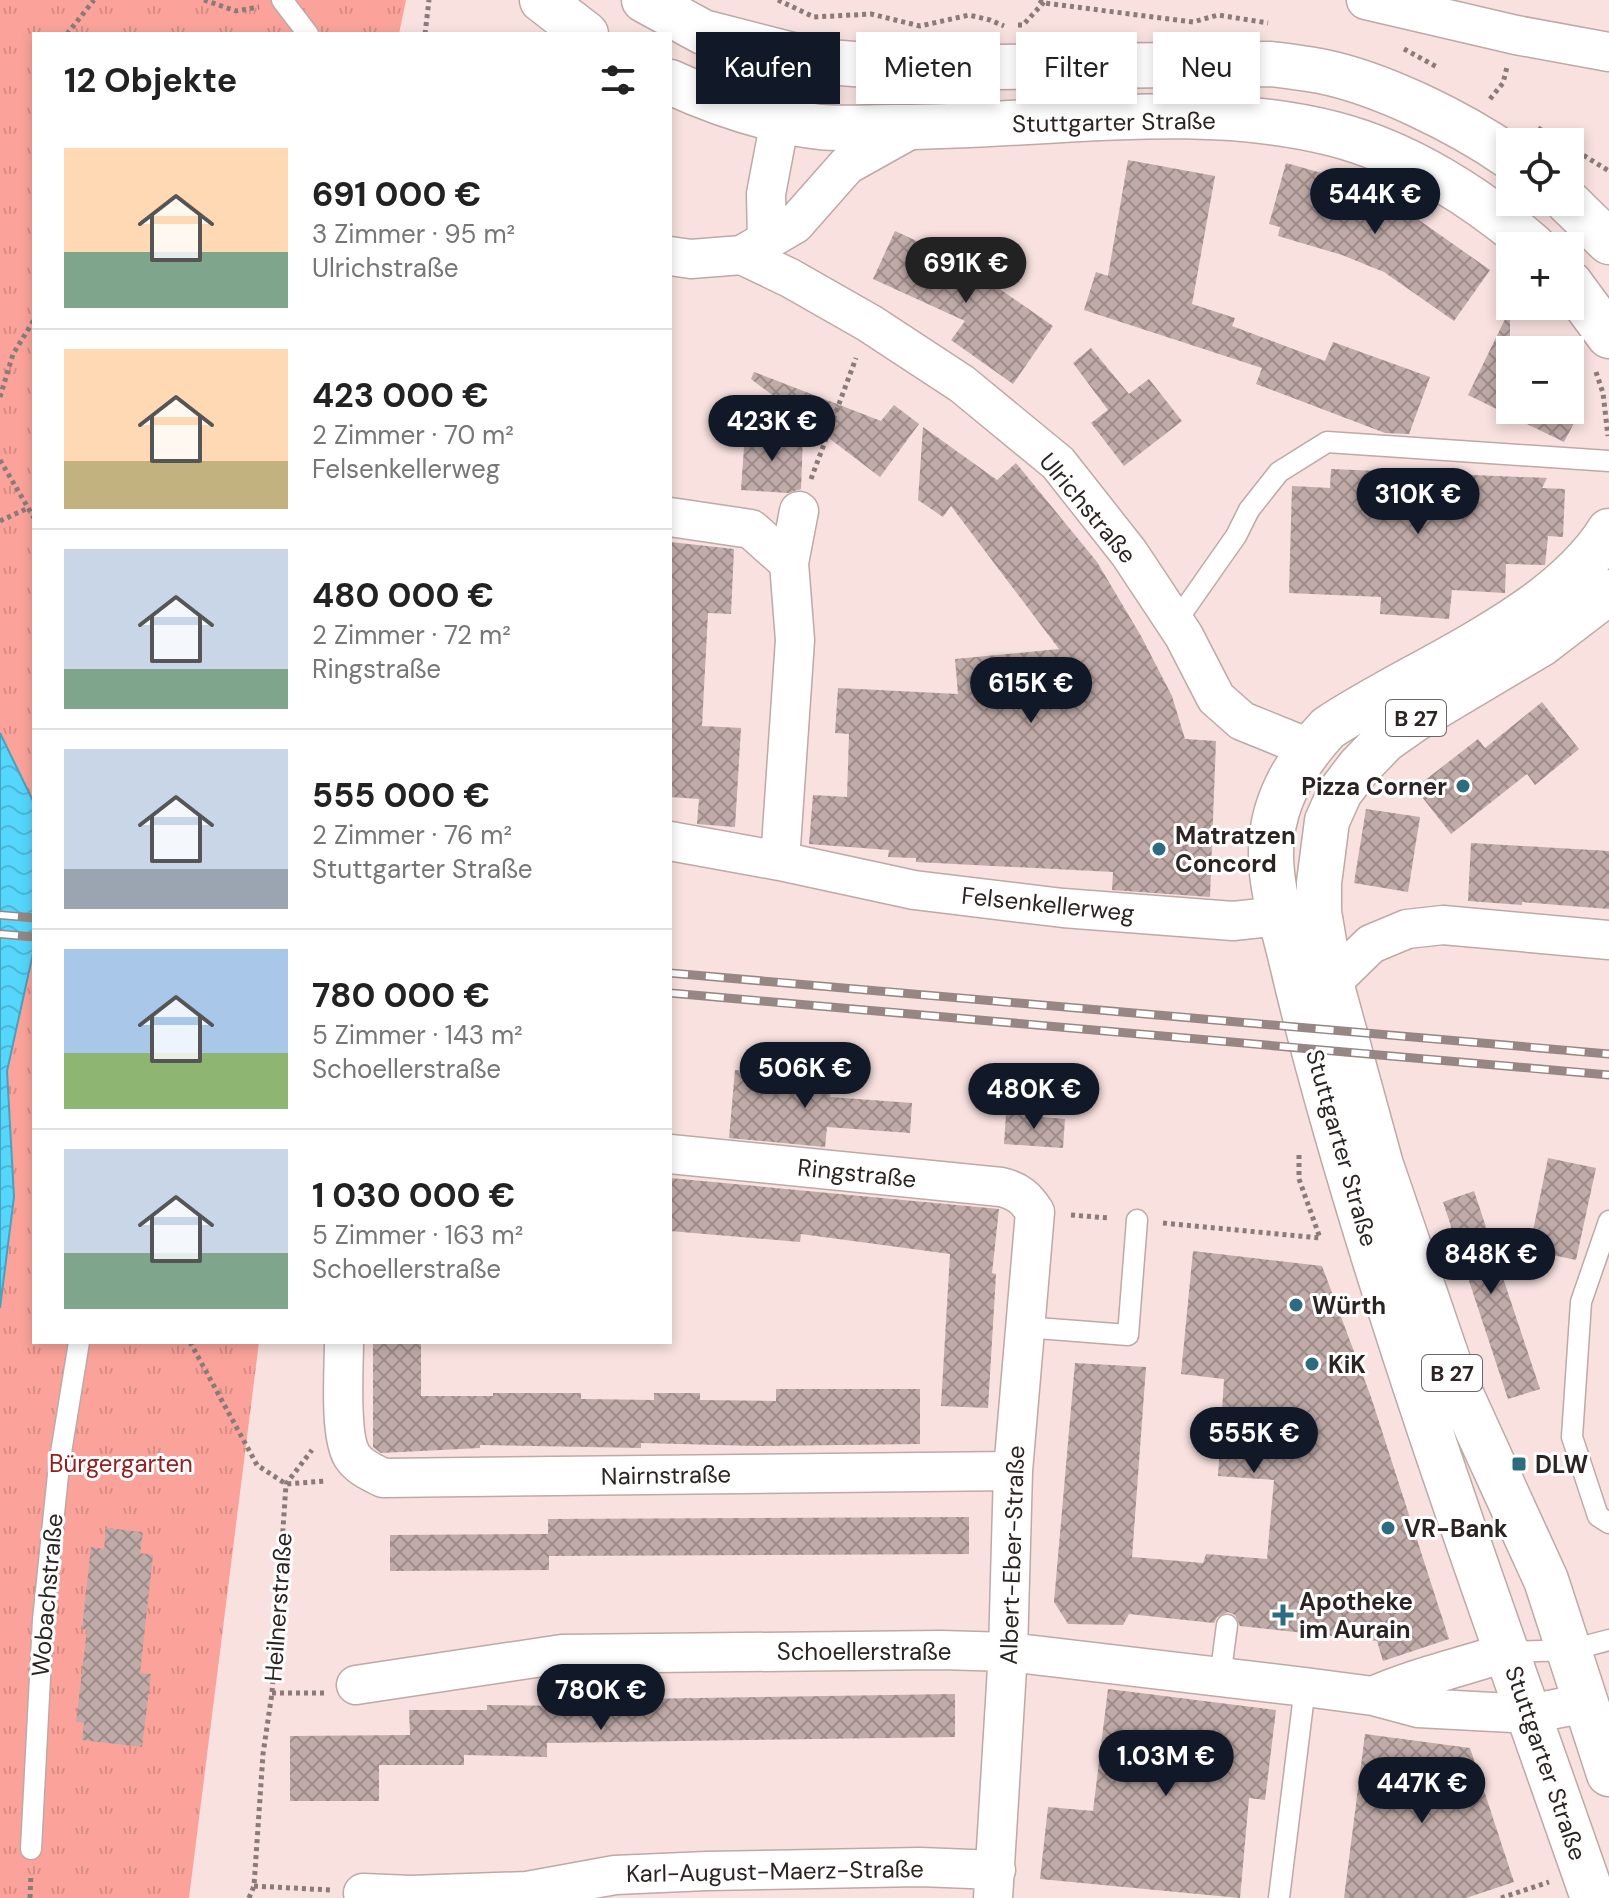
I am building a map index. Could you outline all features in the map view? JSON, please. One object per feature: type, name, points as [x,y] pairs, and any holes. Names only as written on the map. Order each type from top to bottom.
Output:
[{"type":"main road","points":[[542,0],[583,32]]},
{"type":"main road","points":[[644,0],[703,32]]},
{"type":"main road","points":[[840,63],[904,68],[1271,64],[1322,71],[1365,84],[1416,105],[1496,149]]},
{"type":"main road","name":"Stuttgarter Straße","points":[[672,83],[780,120],[822,127],[1201,118],[1294,126],[1334,134],[1400,158],[1497,216],[1516,232]]},
{"type":"main road","points":[[1582,216],[1609,242]]},
{"type":"main road","points":[[1584,314],[1600,350]]},
{"type":"main road","name":"Stuttgarter Straße","points":[[1609,531],[1588,560],[1537,604],[1328,728],[1309,748],[1289,780],[1279,805],[1273,836],[1272,871],[1300,914],[1331,983],[1381,1165],[1455,1381],[1520,1517],[1546,1580],[1590,1645],[1609,1774]]},
{"type":"main road","name":"Stuttgarter Straße","points":[[1588,1884],[1366,1234],[1305,1020],[1300,914],[1321,854],[1327,821],[1340,792],[1359,767],[1385,740],[1415,719],[1541,644],[1609,592]]},
{"type":"street","points":[[1366,0],[1516,35],[1609,52]]},
{"type":"street","points":[[754,247],[780,120],[790,104]]},
{"type":"street","points":[[813,203],[819,174],[820,104]]},
{"type":"street","points":[[672,256],[691,259],[754,247],[795,224],[847,165],[915,127]]},
{"type":"street","name":"Ulrichstraße","points":[[754,247],[790,278],[869,323],[962,384],[1058,463],[1129,553],[1175,623],[1216,698],[1242,721],[1309,748]]},
{"type":"street","points":[[780,861],[795,640],[789,563],[799,511]]},
{"type":"street","points":[[672,517],[751,529],[789,563]]},
{"type":"street","name":"Felsenkellerweg","points":[[672,841],[914,890],[1063,908],[1233,921],[1300,914]]},
{"type":"street","points":[[1331,983],[1371,944],[1407,929],[1443,925],[1609,940]]},
{"type":"street","name":"Ringstraße","points":[[672,1154],[1001,1187],[1014,1190],[1026,1199],[1035,1212]]},
{"type":"street","name":"Albert-Eber-Straße","points":[[994,1884],[1008,1652],[1013,1471],[1035,1212]]},
{"type":"street","points":[[344,1344],[344,1431],[351,1455],[362,1468],[383,1478]]},
{"type":"street","name":"Nairnstraße","points":[[383,1478],[1013,1471]]},
{"type":"street","name":"Schoellerstraße","points":[[356,1685],[562,1654],[1008,1652],[1373,1696],[1418,1708],[1529,1714],[1598,1700]]},
{"type":"street","points":[[1373,1696],[1408,1681],[1507,1652]]},
{"type":"street","name":"Karl-August-Maerz-Straße","points":[[371,1895],[527,1891],[630,1874],[920,1867],[994,1884]]},
{"type":"lane","points":[[283,2],[306,32]]},
{"type":"lane","points":[[1175,623],[1236,536],[1249,510],[1279,472],[1327,442],[1608,461]]},
{"type":"lane","points":[[1024,1327],[1128,1335],[1137,1220]]},
{"type":"lane","points":[[1609,1221],[1581,1302],[1572,1437],[1598,1516],[1609,1523]]},
{"type":"lane","name":"Wobachstraße","points":[[31,1849],[43,1620],[59,1465],[79,1344]]},
{"type":"lane","points":[[1220,1678],[1227,1625]]},
{"type":"lane","points":[[1507,1652],[1590,1645]]},
{"type":"lane","points":[[1279,1898],[1305,1687]]},
{"type":"path","points":[[69,32],[94,0]]},
{"type":"path","points":[[204,0],[236,11],[283,2]]},
{"type":"path","points":[[425,32],[429,0]]},
{"type":"path","points":[[778,0],[814,17],[871,14],[920,26],[969,15],[1005,26],[1023,25],[1043,1]]},
{"type":"path","points":[[1584,156],[1609,171]]},
{"type":"path","points":[[0,397],[13,354],[32,323]]},
{"type":"path","points":[[799,511],[869,323]]},
{"type":"path","points":[[1600,350],[1608,461]]},
{"type":"path","points":[[0,460],[32,515]]},
{"type":"path","points":[[0,521],[28,508]]},
{"type":"path","points":[[1035,1212],[1320,1238]]},
{"type":"path","points":[[191,1344],[257,1465],[286,1484],[383,1478]]},
{"type":"path","points":[[286,1484],[310,1452],[344,1431]]},
{"type":"path","name":"Heilnerstraße","points":[[249,1898],[254,1886],[263,1754],[272,1693],[286,1484]]},
{"type":"path","points":[[272,1693],[330,1693],[356,1685]]},
{"type":"path","points":[[1501,1898],[1588,1884]]},
{"type":"path","points":[[254,1886],[371,1895]]},
{"type":"green space","points":[[0,0],[406,0],[399,32],[32,32],[32,799],[0,733]]},
{"type":"green space","name":"Bürgergarten","points":[[32,958],[32,1344],[259,1344],[189,1898],[0,1898],[0,1308],[14,1197],[7,1071]]},
{"type":"water","points":[[0,733],[32,799],[32,958],[7,1071],[14,1197],[0,1308]]},
{"type":"building","points":[[1128,160],[1215,176],[1192,304],[1235,318],[1232,326],[1325,361],[1333,342],[1430,377],[1409,434],[1385,433],[1256,384],[1262,368],[1084,310],[1096,272],[1108,276]]},
{"type":"building","points":[[1286,163],[1354,182],[1412,206],[1409,213],[1490,270],[1454,321],[1384,272],[1342,255],[1278,236],[1280,227],[1269,224]]},
{"type":"building","points":[[895,231],[958,260],[1053,326],[1013,384],[951,340],[965,321],[873,279]]},
{"type":"building","points":[[1505,320],[1510,320],[1510,336],[1497,336]]},
{"type":"building","points":[[1496,338],[1496,409],[1468,395]]},
{"type":"building","points":[[1091,348],[1129,394],[1149,379],[1182,421],[1124,466],[1091,423],[1108,410],[1073,363]]},
{"type":"building","points":[[754,372],[881,421],[894,405],[919,424],[880,477],[751,379]]},
{"type":"building","points":[[1527,424],[1574,424],[1564,442]]},
{"type":"building","points":[[923,427],[997,480],[1016,463],[1097,562],[1172,696],[1185,739],[1216,741],[1210,897],[1112,890],[1113,872],[916,862],[916,858],[888,857],[889,850],[809,844],[813,795],[847,797],[849,734],[835,733],[838,688],[958,694],[955,659],[1059,649],[951,506],[943,517],[918,500]]},
{"type":"building","points":[[745,433],[803,436],[801,489],[788,493],[741,490]]},
{"type":"building","points":[[1331,469],[1547,478],[1542,488],[1565,489],[1563,537],[1548,536],[1545,565],[1506,564],[1505,593],[1452,590],[1449,619],[1380,614],[1381,597],[1289,593],[1292,486],[1330,488]]},
{"type":"building","points":[[672,542],[734,549],[731,614],[708,613],[702,726],[741,728],[735,827],[697,824],[699,799],[672,797]]},
{"type":"building","points":[[1542,702],[1579,749],[1535,785],[1527,774],[1451,834],[1415,788],[1478,739],[1485,748]]},
{"type":"building","points":[[1366,809],[1420,817],[1408,892],[1354,883]]},
{"type":"building","points":[[1471,843],[1609,851],[1609,909],[1468,901]]},
{"type":"building","points":[[735,1070],[832,1079],[830,1097],[912,1103],[910,1133],[827,1127],[825,1147],[729,1138]]},
{"type":"building","points":[[1006,1114],[1065,1119],[1063,1148],[1004,1144]]},
{"type":"building","points":[[1548,1158],[1596,1168],[1576,1260],[1529,1250]]},
{"type":"building","points":[[672,1178],[999,1209],[992,1273],[996,1274],[988,1408],[941,1406],[950,1254],[801,1234],[800,1242],[672,1231]]},
{"type":"building","points":[[1474,1191],[1540,1389],[1508,1399],[1443,1202]]},
{"type":"building","points":[[1193,1251],[1322,1266],[1371,1397],[1449,1639],[1383,1661],[1377,1641],[1240,1626],[1235,1615],[1228,1612],[1217,1617],[1214,1623],[1129,1614],[1123,1625],[1068,1624],[1054,1602],[1075,1363],[1146,1367],[1132,1557],[1203,1563],[1206,1554],[1267,1559],[1274,1480],[1218,1476],[1224,1379],[1181,1374]]},
{"type":"building","points":[[373,1344],[421,1344],[421,1396],[581,1393],[581,1399],[654,1400],[654,1393],[700,1393],[700,1400],[776,1401],[776,1389],[920,1389],[920,1444],[758,1446],[641,1443],[641,1448],[480,1445],[480,1448],[381,1453],[373,1447]]},
{"type":"building","points":[[969,1517],[969,1554],[549,1556],[549,1570],[390,1571],[390,1535],[548,1534],[548,1519]]},
{"type":"building","points":[[106,1528],[143,1532],[140,1553],[153,1555],[140,1673],[151,1674],[142,1747],[82,1740],[84,1723],[76,1722],[87,1630],[82,1629],[91,1547],[104,1549]]},
{"type":"building","points":[[1108,1689],[1276,1710],[1265,1800],[1249,1798],[1240,1898],[1040,1879],[1048,1807],[1093,1811]]},
{"type":"building","points":[[955,1694],[955,1737],[547,1743],[547,1757],[464,1755],[464,1765],[379,1765],[379,1801],[290,1801],[290,1736],[410,1735],[409,1710],[487,1710],[487,1705],[569,1706],[569,1700]]},
{"type":"building","points":[[1365,1734],[1470,1748],[1514,1882],[1466,1898],[1344,1898]]},
{"type":"railway","points":[[0,915],[32,918]]},
{"type":"railway","points":[[0,934],[32,937]]},
{"type":"railway","points":[[672,973],[1609,1054]]},
{"type":"railway","points":[[672,993],[1609,1075]]},
{"type":"place","name":"Pizza Corner","points":[[1463,786]]},
{"type":"place","name":"Matratzen Concord","points":[[1159,849]]},
{"type":"place","name":"Würth","points":[[1296,1305]]},
{"type":"place","name":"KiK","points":[[1312,1364]]},
{"type":"place","name":"DLW","points":[[1519,1464]]},
{"type":"place","name":"VR-Bank","points":[[1388,1528]]},
{"type":"place","name":"Apotheke im Aurain","points":[[1283,1615]]}]
